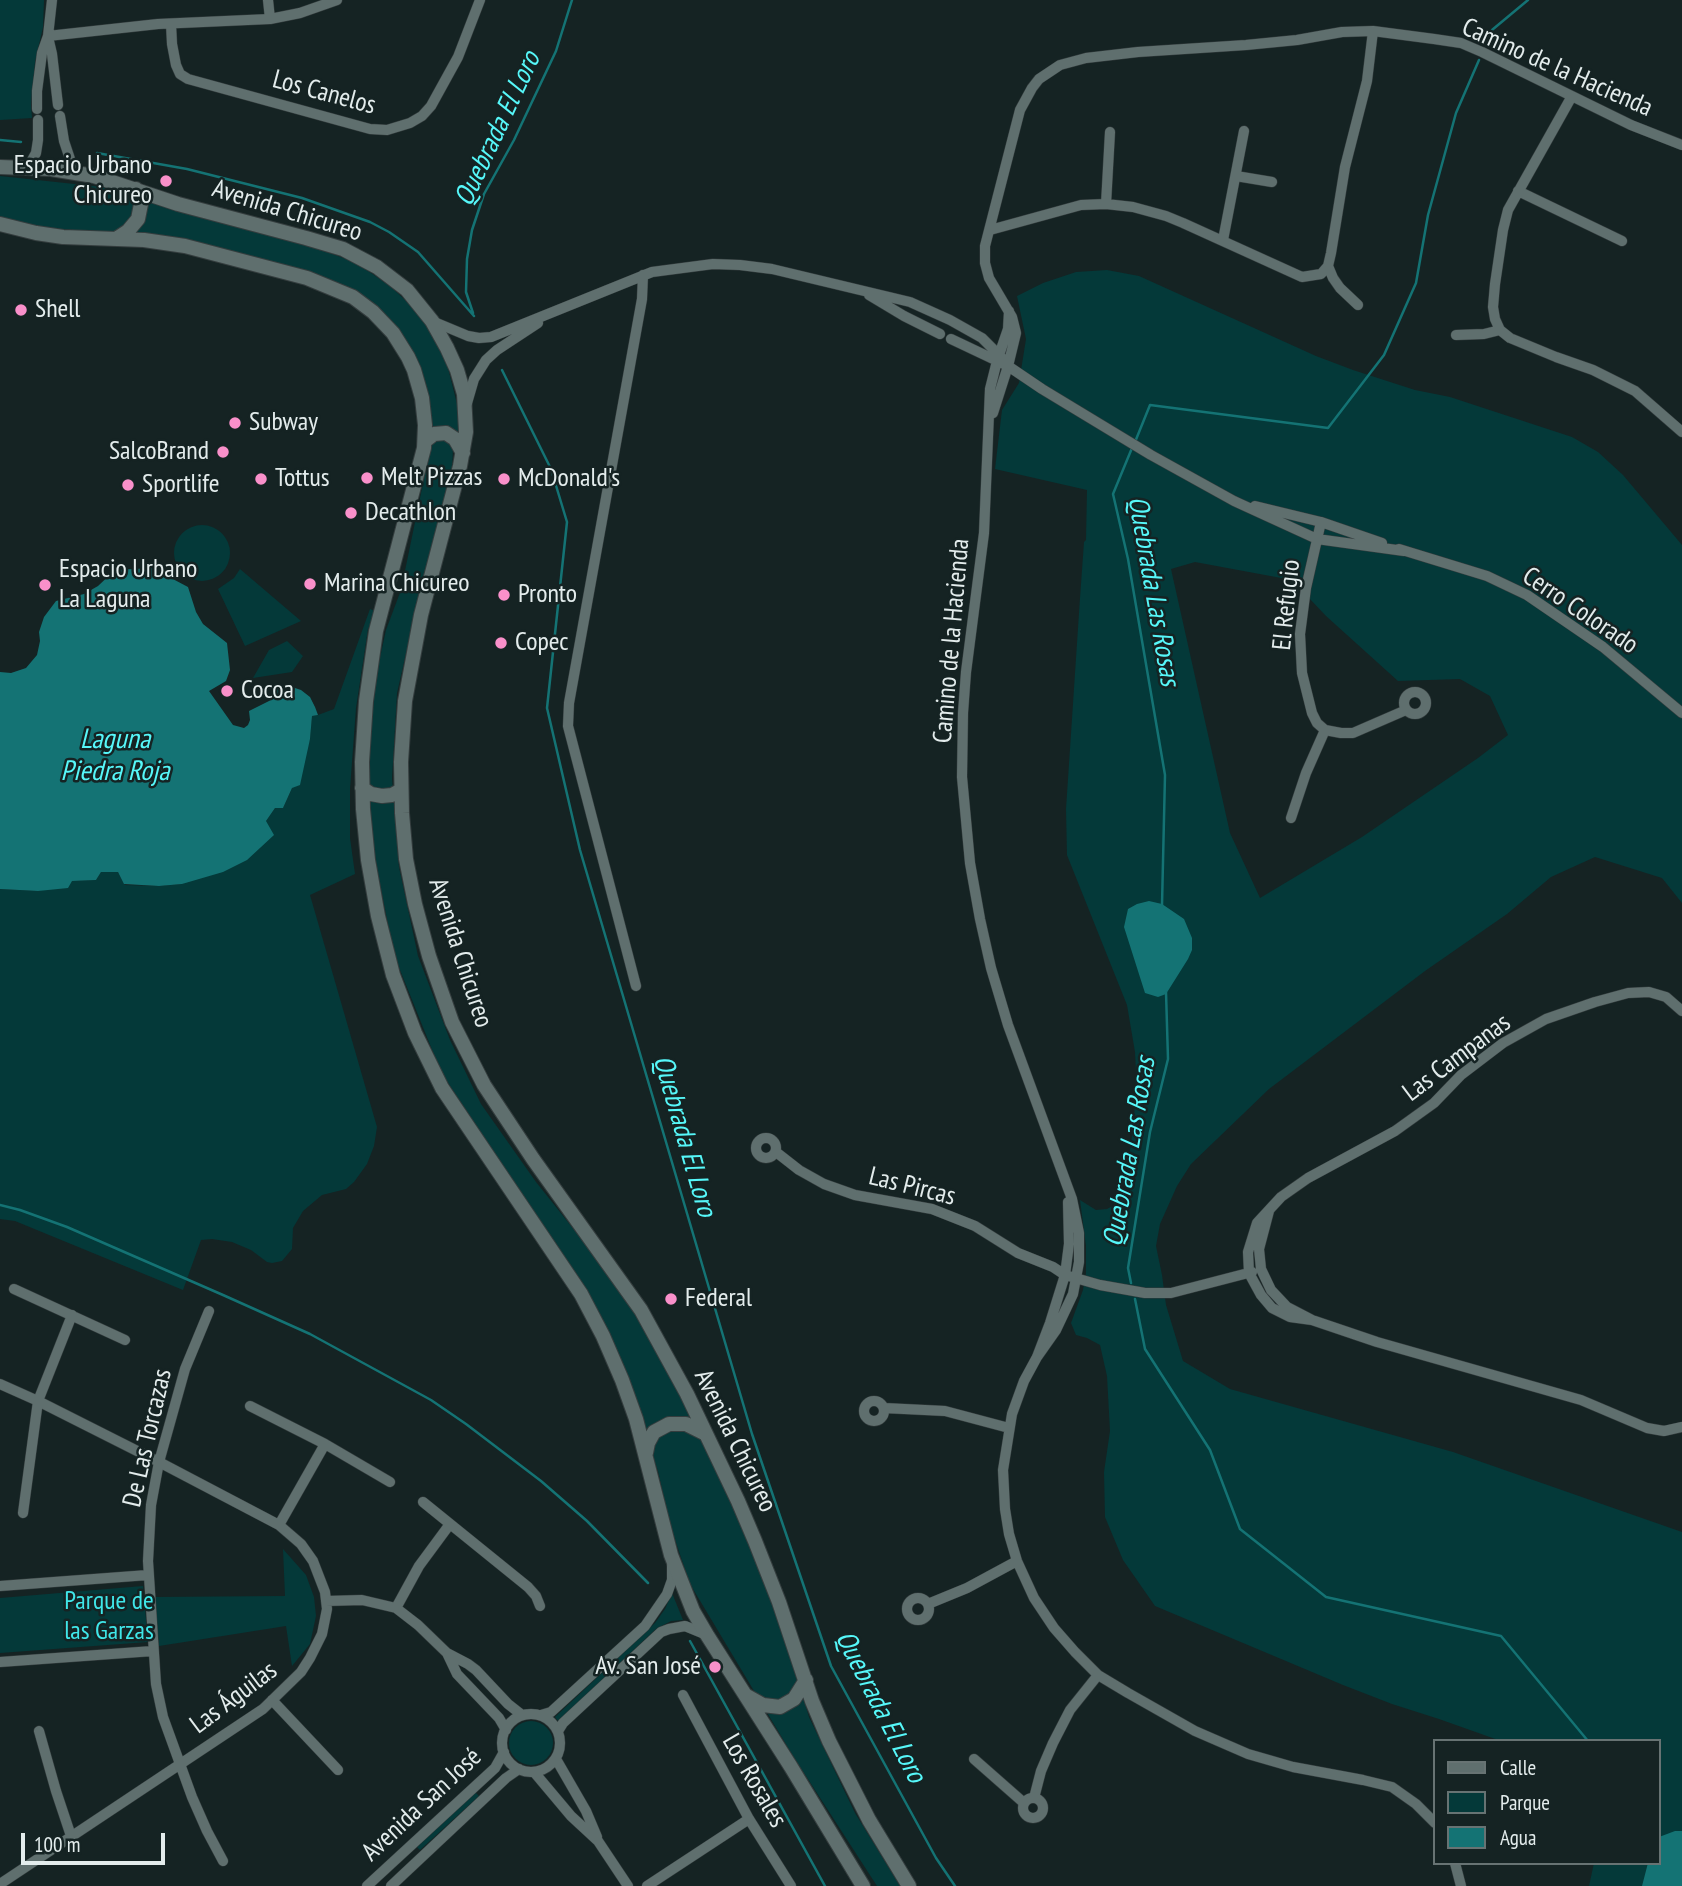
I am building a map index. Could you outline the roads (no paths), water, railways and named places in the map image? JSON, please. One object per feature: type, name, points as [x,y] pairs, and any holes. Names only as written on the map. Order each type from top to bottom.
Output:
[{"type":"main road","name":"Avenida Chicureo","points":[[0,167],[79,173],[178,204],[316,240],[356,255],[397,282],[432,321],[447,348],[457,370],[465,406],[466,429],[463,453],[421,615],[405,701],[401,790],[405,848],[415,904],[439,986],[460,1039],[484,1085],[641,1310],[687,1394],[755,1541],[820,1721],[841,1769],[909,1886]]},
{"type":"main road","points":[[115,240],[132,228],[140,214],[141,204],[136,189]]},
{"type":"main road","points":[[0,224],[49,235],[156,242],[201,250],[307,278],[353,297],[373,312],[408,357],[422,398],[425,441],[380,613],[373,651],[364,722],[362,788],[365,834],[377,916],[393,975],[415,1033],[442,1088],[587,1304],[603,1336],[622,1380],[645,1453],[671,1555],[693,1611],[863,1886]]},
{"type":"main road","points":[[425,441],[435,434],[446,433],[455,439],[463,453]]},
{"type":"main road","points":[[362,788],[371,794],[382,796],[401,790]]},
{"type":"main road","points":[[645,1453],[654,1432],[669,1424],[686,1424],[706,1434]]},
{"type":"main road","points":[[743,1694],[763,1705],[780,1707],[794,1699],[806,1680]]},
{"type":"street","points":[[25,167],[36,153],[37,91],[52,0]]},
{"type":"street","points":[[268,0],[270,19]]},
{"type":"street","points":[[48,36],[171,24],[270,19],[300,13],[337,0]]},
{"type":"street","name":"Los Canelos","points":[[171,24],[176,65],[180,74],[188,79],[370,129],[387,130],[410,123],[422,116],[430,106],[458,57],[480,0]]},
{"type":"street","points":[[990,229],[1081,205],[1133,207],[1166,216],[1302,277],[1321,274],[1328,266],[1345,167],[1367,81],[1373,31]]},
{"type":"street","name":"Camino de la Hacienda","points":[[990,420],[1016,333],[1015,323],[989,278],[985,263],[985,246],[1020,110],[1039,79],[1060,65],[1086,58],[1125,53],[1246,45],[1342,32],[1373,31],[1461,43],[1631,125],[1682,145]]},
{"type":"street","points":[[48,36],[61,127],[72,165],[79,173]]},
{"type":"street","points":[[1573,96],[1508,210],[1495,284],[1495,319],[1500,330],[1510,338],[1593,370],[1635,391],[1682,432]]},
{"type":"street","points":[[38,119],[61,127]]},
{"type":"street","points":[[1223,240],[1244,131]]},
{"type":"street","points":[[1106,204],[1110,132]]},
{"type":"street","points":[[1236,176],[1272,181]]},
{"type":"street","points":[[1518,191],[1622,241]]},
{"type":"street","name":"Cerro Colorado","points":[[432,321],[468,336],[498,335],[643,275],[712,264],[772,269],[863,290],[910,302],[982,338],[1008,366],[1042,389],[1234,501],[1317,538],[1404,551]]},
{"type":"street","points":[[1328,266],[1340,288],[1358,304]]},
{"type":"street","points":[[636,986],[568,726],[569,703],[642,299],[643,275]]},
{"type":"street","name":"Cerro Colorado","points":[[863,290],[904,316],[940,334]]},
{"type":"street","name":"Cerro Colorado","points":[[465,406],[477,373],[489,356],[559,310]]},
{"type":"street","name":"Camino de la Hacienda","points":[[1009,312],[1008,330],[990,389],[983,543],[968,648],[962,777],[966,834],[980,919],[998,993],[1075,1210],[1079,1233],[1077,1279],[1062,1319],[1037,1357]]},
{"type":"street","points":[[929,328],[934,313]]},
{"type":"street","points":[[1456,335],[1484,334],[1500,330]]},
{"type":"street","name":"Cerro Colorado","points":[[951,339],[998,357]]},
{"type":"street","name":"Cerro Colorado","points":[[1234,501],[1321,522],[1487,576],[1527,595],[1603,647],[1682,713]]},
{"type":"street","name":"El Refugio","points":[[1321,522],[1300,634],[1302,673],[1312,713],[1317,723],[1325,730]]},
{"type":"street","points":[[1291,818],[1306,773],[1325,730],[1353,733],[1406,710]]},
{"type":"street","name":"Las Campanas","points":[[1249,1273],[1248,1252],[1256,1223],[1270,1207],[1308,1178],[1395,1131],[1434,1102],[1461,1075],[1493,1051],[1546,1019],[1628,993],[1649,992],[1666,997],[1682,1011]]},
{"type":"street","name":"Las Pircas","points":[[776,1152],[799,1170],[824,1184],[855,1195],[932,1209],[975,1226],[1018,1253],[1077,1279]]},
{"type":"street","name":"Camino de la Hacienda","points":[[1067,1188],[1069,1244],[1065,1275],[1037,1357],[1020,1391],[1009,1428],[1003,1470],[1009,1534],[1017,1561],[1034,1598],[1054,1628],[1098,1675],[1195,1731],[1248,1754],[1293,1767],[1392,1787],[1416,1804],[1434,1822]]},
{"type":"street","points":[[1270,1207],[1259,1249],[1261,1269],[1271,1290],[1287,1307],[1312,1321]]},
{"type":"street","points":[[1077,1279],[1145,1293],[1171,1293],[1261,1269]]},
{"type":"street","points":[[1249,1273],[1272,1308],[1290,1317],[1312,1321],[1581,1400],[1647,1428],[1664,1431],[1682,1427]]},
{"type":"street","points":[[14,1289],[125,1340]]},
{"type":"street","name":"De Las Torcazas","points":[[209,1311],[185,1369],[159,1462],[151,1505],[148,1575],[156,1684],[163,1717],[179,1764],[207,1831],[223,1861]]},
{"type":"street","points":[[23,1513],[38,1401],[72,1315]]},
{"type":"street","name":"Las Águilas","points":[[0,1384],[159,1462],[279,1525],[301,1544],[313,1561],[326,1601],[324,1629],[315,1650],[301,1672],[263,1709],[0,1884]]},
{"type":"street","points":[[250,1406],[325,1444],[390,1482]]},
{"type":"street","points":[[884,1408],[945,1411],[1009,1428]]},
{"type":"street","points":[[279,1525],[325,1444]]},
{"type":"street","points":[[423,1502],[528,1587],[540,1606]]},
{"type":"street","points":[[396,1608],[419,1566],[450,1524]]},
{"type":"street","points":[[541,1715],[553,1723],[558,1731],[561,1743],[556,1759],[547,1768],[534,1772],[519,1769],[510,1762],[504,1752],[506,1730],[514,1719],[522,1715],[551,1712],[636,1634],[652,1616],[671,1585],[671,1555]]},
{"type":"street","points":[[928,1604],[967,1588],[1017,1561]]},
{"type":"street","points":[[0,1586],[148,1575]]},
{"type":"street","points":[[326,1601],[362,1600],[396,1608],[447,1653],[476,1670],[522,1715]]},
{"type":"street","points":[[558,1731],[563,1723],[661,1632],[685,1626],[706,1635]]},
{"type":"street","points":[[0,1662],[153,1651]]},
{"type":"street","points":[[447,1653],[457,1674],[499,1718],[506,1730]]},
{"type":"street","points":[[1034,1798],[1041,1771],[1069,1710],[1098,1675]]},
{"type":"street","name":"Los Rosales","points":[[683,1695],[749,1819],[791,1886]]},
{"type":"street","points":[[272,1700],[338,1770]]},
{"type":"street","points":[[39,1731],[71,1836]]},
{"type":"street","name":"Avenida San José","points":[[367,1886],[495,1768],[504,1752]]},
{"type":"street","points":[[556,1759],[586,1811],[598,1841],[628,1886]]},
{"type":"street","points":[[974,1759],[1024,1804]]},
{"type":"street","name":"Avenida San José","points":[[391,1886],[506,1778],[519,1769]]},
{"type":"street","points":[[534,1772],[571,1816],[598,1841]]},
{"type":"street","points":[[1034,1798],[1044,1807],[1042,1814],[1035,1818],[1027,1816],[1023,1810],[1024,1804],[1027,1799],[1034,1798]]},
{"type":"street","points":[[647,1886],[749,1819]]},
{"type":"street","points":[[1456,1865],[1461,1886]]},
{"type":"water","name":"Laguna Piedra Roja","points":[[152,568],[188,587],[203,624],[227,643],[230,670],[226,681],[209,691],[233,725],[244,728],[248,725],[249,711],[269,701],[278,686],[301,690],[310,697],[318,715],[312,716],[300,785],[292,788],[283,808],[275,808],[266,821],[274,835],[247,860],[223,872],[182,884],[159,886],[124,884],[118,872],[101,872],[96,880],[72,881],[68,888],[38,891],[0,889],[0,672],[11,673],[26,668],[37,655],[39,632],[44,617],[56,601],[84,594],[98,586],[115,570]]},
{"type":"water","points":[[1149,901],[1162,904],[1184,919],[1192,938],[1192,950],[1188,959],[1166,994],[1158,997],[1145,993],[1124,927],[1128,909]]},
{"type":"water","points":[[1682,1831],[1682,1886],[1642,1886],[1647,1865],[1661,1865],[1661,1836]]},
{"type":"waterway","name":"Quebrada El Loro","points":[[473,313],[466,292],[467,259],[472,230],[484,194],[514,140],[556,51],[572,0]]},
{"type":"waterway","name":"Quebrada Las Rosas","points":[[1486,45],[1492,30],[1528,0]]},
{"type":"waterway","name":"Quebrada Las Rosas","points":[[1135,442],[1150,405],[1328,428],[1384,355],[1416,283],[1428,215],[1456,113],[1479,60]]},
{"type":"waterway","points":[[0,140],[21,142]]},
{"type":"waterway","points":[[97,153],[187,169],[302,198],[370,222],[418,252],[474,316]]},
{"type":"waterway","name":"Quebrada El Loro","points":[[502,370],[551,469],[567,522],[547,708],[580,850],[752,1434],[831,1666],[936,1858],[955,1886]]},
{"type":"waterway","name":"Quebrada Las Rosas","points":[[1132,448],[1113,494],[1128,559],[1165,775],[1162,905]]},
{"type":"waterway","name":"Quebrada Las Rosas","points":[[1131,1283],[1128,1268],[1150,1132],[1168,1059],[1166,992]]},
{"type":"waterway","points":[[0,1205],[67,1227],[310,1334],[431,1400],[541,1481],[587,1521],[648,1583]]},
{"type":"waterway","name":"Quebrada Las Rosas","points":[[1135,1299],[1145,1349],[1210,1450],[1240,1529],[1326,1597],[1501,1636],[1586,1739]]},
{"type":"waterway","points":[[690,1641],[825,1886]]},
{"type":"place","name":"Espacio Urbano Chicureo","points":[[166,181]]},
{"type":"place","name":"Shell","points":[[21,310]]},
{"type":"place","name":"Subway","points":[[235,423]]},
{"type":"place","name":"SalcoBrand","points":[[223,452]]},
{"type":"place","name":"Melt Pizzas","points":[[367,478]]},
{"type":"place","name":"Tottus","points":[[261,479]]},
{"type":"place","name":"McDonald's","points":[[504,479]]},
{"type":"place","name":"Sportlife","points":[[128,485]]},
{"type":"place","name":"Decathlon","points":[[351,513]]},
{"type":"place","name":"Marina Chicureo","points":[[310,584]]},
{"type":"place","name":"Espacio Urbano La Laguna","points":[[45,585]]},
{"type":"place","name":"Pronto","points":[[504,595]]},
{"type":"place","name":"Copec","points":[[501,643]]},
{"type":"place","name":"Cocoa","points":[[227,691]]},
{"type":"place","name":"Federal","points":[[671,1299]]},
{"type":"place","name":"Av. San José","points":[[715,1667]]},
{"type":"park label","name":"Parque de las Garzas","points":[[109,1617]]}]
